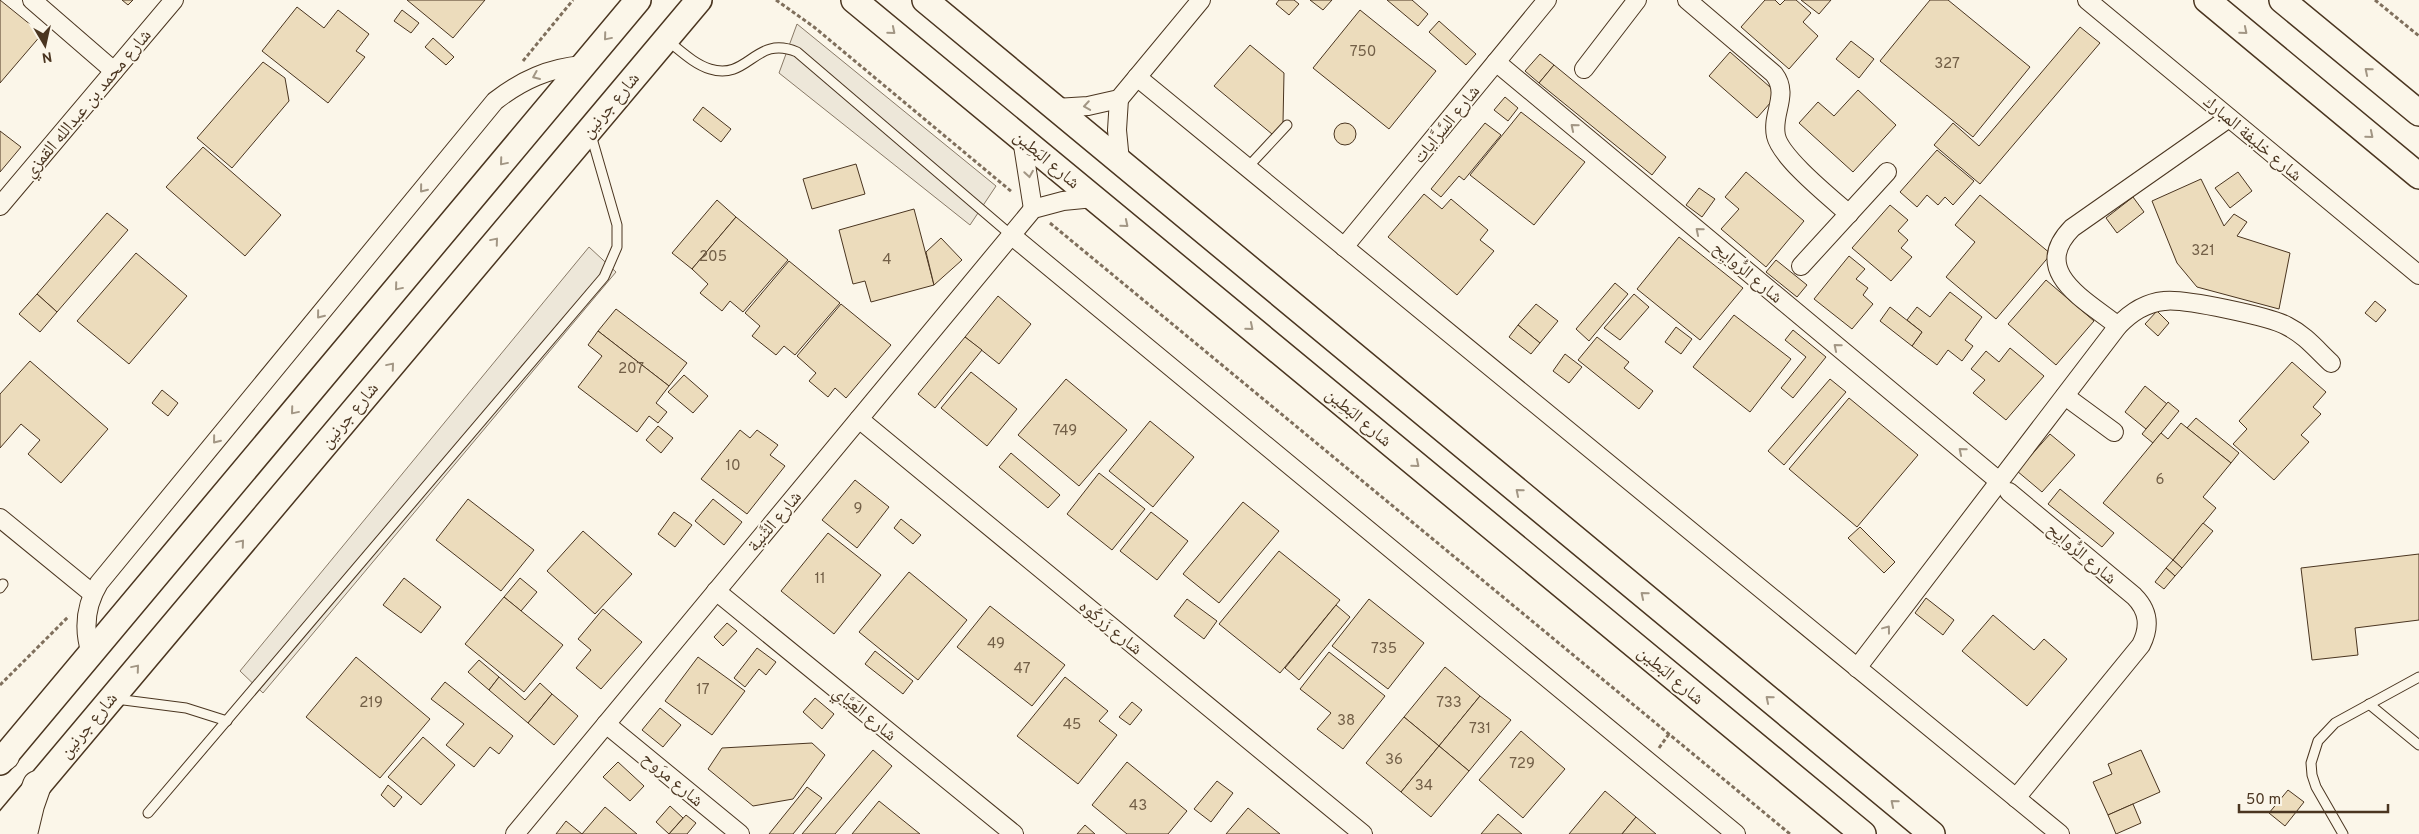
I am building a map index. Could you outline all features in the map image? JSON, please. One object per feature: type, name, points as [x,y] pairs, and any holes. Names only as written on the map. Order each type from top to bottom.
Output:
[{"type":"highway","points":[[23,834],[37,785]]},
{"type":"main road","points":[[2,759],[638,0]]},
{"type":"main road","name":"شارع البَطِين","points":[[854,0],[1864,834]]},
{"type":"main road","points":[[925,0],[1932,834]]},
{"type":"main road","points":[[2207,0],[2419,176]]},
{"type":"main road","points":[[2282,0],[2419,113]]},
{"type":"main road","name":"شارع جرنين","points":[[0,831],[110,698],[699,1]]},
{"type":"street","points":[[32,0],[114,71]]},
{"type":"street","name":"شارع محمد بن عبدالله القمزي","points":[[0,205],[174,0]]},
{"type":"street","points":[[1120,161],[1117,130],[1119,99],[1202,0]]},
{"type":"street","name":"شارع السَّرَّايات","points":[[1344,247],[1547,0]]},
{"type":"street","points":[[1584,69],[1637,0]]},
{"type":"street","points":[[1687,0],[1778,80],[1782,94],[1775,130],[1779,144],[1788,156],[1848,214]]},
{"type":"street","name":"شارع خليفة المبارك","points":[[2087,0],[2419,275]]},
{"type":"street","name":"شارع الرُّوايِح","points":[[1496,62],[2141,602],[2147,619],[2147,628],[2141,645],[2016,798]]},
{"type":"street","points":[[91,654],[85,628],[93,594],[99,583],[495,101],[518,85],[543,73],[584,66]]},
{"type":"street","points":[[1137,77],[2060,834]]},
{"type":"street","points":[[1056,108],[1088,106],[1119,99]]},
{"type":"street","points":[[2118,326],[2061,279],[2056,257],[2061,241],[2072,228],[2229,118]]},
{"type":"street","points":[[1022,139],[1033,209],[1063,201],[1094,198]]},
{"type":"street","points":[[1801,266],[1887,172]]},
{"type":"street","name":"شارع الثَّنية","points":[[515,834],[1033,209]]},
{"type":"street","points":[[1011,235],[1736,834]]},
{"type":"street","points":[[1857,668],[2004,487],[2065,396],[2118,326],[2134,311],[2165,300],[2186,302],[2281,322],[2307,339],[2331,364]]},
{"type":"street","points":[[2065,396],[2114,432]]},
{"type":"street","name":"شارع زَركُوه","points":[[859,419],[1363,834]]},
{"type":"street","points":[[0,518],[93,594]]},
{"type":"street","name":"شارع العَيَّاي","points":[[716,591],[1014,834]]},
{"type":"street","name":"شارع مرَوح","points":[[606,724],[740,834]]},
{"type":"lane","points":[[666,40],[704,67],[722,71],[740,67],[762,51],[770,48],[789,48],[797,52],[1011,235]]},
{"type":"lane","points":[[1247,168],[1287,125]]},
{"type":"lane","points":[[148,813],[607,273],[617,247],[617,225],[589,130]]},
{"type":"lane","points":[[2343,834],[2316,786],[2312,769],[2314,752],[2326,731],[2369,704],[2419,677]]},
{"type":"lane","points":[[110,698],[186,708],[227,721]]},
{"type":"lane","points":[[2369,704],[2419,744]]},
{"type":"path","points":[[776,0],[814,27],[1790,834]]},
{"type":"path","points":[[2375,0],[2419,36]]},
{"type":"shaded area","points":[[797,24],[996,186],[970,225],[779,73]]},
{"type":"shaded area","points":[[589,247],[616,272],[263,693],[240,671]]},
{"type":"building","points":[[0,0],[42,34],[0,83]]},
{"type":"building","points":[[122,0],[133,0],[128,5]]},
{"type":"building","points":[[407,0],[485,0],[453,38]]},
{"type":"building","points":[[1279,0],[1294,0],[1299,4],[1289,15],[1276,4]]},
{"type":"building","points":[[1310,0],[1332,0],[1323,10]]},
{"type":"building","points":[[1387,0],[1412,0],[1428,14],[1418,26]]},
{"type":"building","points":[[1765,0],[1775,0],[1780,5],[1785,0],[1796,0],[1811,13],[1803,22],[1818,36],[1789,69],[1741,27]]},
{"type":"building","points":[[1801,0],[1831,0],[1819,14]]},
{"type":"building","points":[[1930,0],[1948,0],[2030,67],[1973,137],[1880,61]]},
{"type":"building","points":[[297,7],[324,28],[338,10],[369,34],[356,51],[365,57],[328,103],[262,51]]},
{"type":"building","points":[[402,10],[419,23],[411,33],[394,21]]},
{"type":"building","points":[[1360,10],[1436,71],[1389,129],[1313,68]]},
{"type":"building","points":[[1439,21],[1476,54],[1466,65],[1429,32]]},
{"type":"building","points":[[2080,27],[2100,43],[1980,184],[1934,145],[1953,123],[1979,146]]},
{"type":"building","points":[[433,38],[454,57],[446,65],[425,47]]},
{"type":"building","points":[[1851,41],[1874,59],[1859,78],[1836,59]]},
{"type":"building","points":[[1250,45],[1284,73],[1283,123],[1272,134],[1214,86]]},
{"type":"building","points":[[1730,52],[1778,94],[1757,118],[1709,76]]},
{"type":"building","points":[[1540,54],[1554,65],[1539,83],[1525,71]]},
{"type":"building","points":[[263,62],[285,78],[289,101],[232,168],[197,138]]},
{"type":"building","points":[[1554,65],[1666,157],[1652,175],[1539,83]]},
{"type":"building","points":[[1858,90],[1896,125],[1853,172],[1799,123],[1818,102],[1834,116]]},
{"type":"building","points":[[1505,97],[1518,108],[1508,121],[1494,110]]},
{"type":"building","points":[[703,107],[731,129],[721,142],[693,120]]},
{"type":"building","points":[[1521,112],[1585,162],[1534,225],[1470,175]]},
{"type":"building","points":[[1345,123],[1353,126],[1356,134],[1353,142],[1345,145],[1337,142],[1334,134],[1337,126]]},
{"type":"building","points":[[1485,123],[1501,135],[1464,180],[1459,176],[1441,197],[1431,189]]},
{"type":"building","points":[[0,131],[21,147],[0,172]]},
{"type":"building","points":[[203,147],[281,215],[245,256],[166,187]]},
{"type":"building","points":[[1937,150],[1974,181],[1953,205],[1945,197],[1938,205],[1927,195],[1917,207],[1900,192]]},
{"type":"building","points":[[856,164],[865,194],[812,209],[803,179]]},
{"type":"building","points":[[1746,172],[1804,221],[1766,267],[1721,229],[1739,209],[1725,197]]},
{"type":"building","points":[[2238,172],[2252,191],[2230,208],[2215,188]]},
{"type":"building","points":[[2201,179],[2224,226],[2234,214],[2247,222],[2237,236],[2290,253],[2279,309],[2197,287],[2177,263],[2152,201]]},
{"type":"building","points":[[1699,188],[1715,199],[1702,217],[1686,205]]},
{"type":"building","points":[[1424,194],[1442,209],[1451,199],[1488,230],[1480,240],[1494,251],[1457,295],[1388,237]]},
{"type":"building","points":[[1980,195],[2051,254],[1996,319],[1946,277],[1975,242],[1955,225]]},
{"type":"building","points":[[2133,197],[2144,212],[2117,233],[2106,218]]},
{"type":"building","points":[[717,200],[736,217],[692,269],[672,253]]},
{"type":"building","points":[[1890,205],[1908,220],[1898,231],[1908,240],[1901,248],[1912,257],[1891,281],[1852,248]]},
{"type":"building","points":[[914,209],[934,285],[871,302],[865,281],[853,284],[839,230]]},
{"type":"building","points":[[107,213],[128,230],[57,312],[37,294]]},
{"type":"building","points":[[736,217],[788,260],[743,312],[730,301],[722,311],[700,293],[708,284],[692,269]]},
{"type":"building","points":[[1679,237],[1743,288],[1700,340],[1637,289]]},
{"type":"building","points":[[941,238],[962,260],[934,285],[926,252]]},
{"type":"building","points":[[136,253],[187,296],[129,364],[77,321]]},
{"type":"building","points":[[1849,256],[1865,269],[1856,279],[1868,288],[1863,295],[1873,304],[1852,329],[1814,299]]},
{"type":"building","points":[[1776,260],[1807,285],[1797,297],[1766,272]]},
{"type":"building","points":[[789,261],[840,303],[795,355],[784,346],[776,355],[752,336],[760,326],[745,313]]},
{"type":"building","points":[[2046,280],[2094,321],[2056,365],[2008,324]]},
{"type":"building","points":[[1615,283],[1628,294],[1589,341],[1576,329]]},
{"type":"building","points":[[1950,292],[1982,317],[1965,340],[1973,346],[1962,361],[1948,350],[1937,365],[1912,346],[1922,332],[1907,320],[1917,307],[1930,317]]},
{"type":"building","points":[[37,294],[57,312],[40,332],[19,314]]},
{"type":"building","points":[[1634,294],[1649,307],[1620,340],[1604,328]]},
{"type":"building","points":[[998,296],[1031,324],[999,364],[965,337]]},
{"type":"building","points":[[2375,301],[2386,310],[2376,322],[2365,313]]},
{"type":"building","points":[[841,304],[891,345],[846,398],[835,388],[828,397],[809,381],[816,373],[797,356]]},
{"type":"building","points":[[1536,304],[1558,321],[1540,343],[1518,325]]},
{"type":"building","points":[[1890,307],[1922,332],[1912,346],[1880,321]]},
{"type":"building","points":[[616,309],[687,363],[669,386],[598,331]]},
{"type":"building","points":[[2157,311],[2169,323],[2158,336],[2145,324]]},
{"type":"building","points":[[1734,315],[1791,359],[1750,412],[1693,367]]},
{"type":"building","points":[[1518,325],[1540,343],[1531,354],[1509,337]]},
{"type":"building","points":[[1676,327],[1692,339],[1681,354],[1665,342]]},
{"type":"building","points":[[1793,330],[1826,357],[1793,398],[1781,388],[1806,357],[1785,340]]},
{"type":"building","points":[[598,331],[669,386],[656,403],[667,412],[658,423],[649,416],[637,432],[578,387],[602,356],[588,345]]},
{"type":"building","points":[[965,337],[982,350],[935,408],[918,394]]},
{"type":"building","points":[[1597,337],[1629,362],[1624,368],[1653,391],[1639,409],[1578,360]]},
{"type":"building","points":[[2010,348],[2044,376],[2006,420],[1973,393],[1985,380],[1971,369],[1986,351],[1999,362]]},
{"type":"building","points":[[1565,354],[1582,367],[1569,383],[1553,371]]},
{"type":"building","points":[[30,361],[108,429],[61,483],[28,454],[40,440],[21,424],[0,448],[0,394]]},
{"type":"building","points":[[2292,362],[2326,392],[2313,407],[2321,414],[2301,435],[2309,442],[2274,480],[2233,444],[2247,429],[2239,421]]},
{"type":"building","points":[[971,372],[1017,409],[987,446],[941,408]]},
{"type":"building","points":[[684,375],[708,396],[693,413],[668,392]]},
{"type":"building","points":[[1066,379],[1127,430],[1079,486],[1018,435]]},
{"type":"building","points":[[1830,379],[1846,392],[1784,465],[1768,451]]},
{"type":"building","points":[[2145,386],[2167,404],[2146,429],[2125,412]]},
{"type":"building","points":[[162,390],[178,403],[168,416],[152,403]]},
{"type":"building","points":[[1849,398],[1918,455],[1857,527],[1789,469]]},
{"type":"building","points":[[2168,402],[2179,411],[2153,443],[2142,434]]},
{"type":"building","points":[[2196,418],[2239,453],[2231,463],[2187,428]]},
{"type":"building","points":[[1150,421],[1194,457],[1153,507],[1109,471]]},
{"type":"building","points":[[2181,423],[2231,463],[2203,497],[2216,508],[2173,560],[2103,503],[2161,433],[2168,439]]},
{"type":"building","points":[[658,426],[673,438],[661,453],[646,440]]},
{"type":"building","points":[[740,430],[750,438],[757,430],[778,445],[770,455],[785,466],[747,514],[701,479]]},
{"type":"building","points":[[2050,434],[2075,455],[2042,492],[2017,471]]},
{"type":"building","points":[[1011,453],[1060,495],[1048,508],[999,467]]},
{"type":"building","points":[[1099,473],[1145,509],[1112,550],[1067,514]]},
{"type":"building","points":[[855,480],[889,507],[857,548],[822,520]]},
{"type":"building","points":[[2060,489],[2114,533],[2102,547],[2048,504]]},
{"type":"building","points":[[468,499],[534,550],[501,591],[436,540]]},
{"type":"building","points":[[713,499],[742,522],[724,545],[695,521]]},
{"type":"building","points":[[1243,502],[1279,531],[1219,603],[1183,574]]},
{"type":"building","points":[[674,512],[692,525],[675,547],[658,534]]},
{"type":"building","points":[[1151,512],[1188,541],[1157,580],[1120,551]]},
{"type":"building","points":[[901,519],[921,535],[913,544],[894,528]]},
{"type":"building","points":[[2203,523],[2213,531],[2182,568],[2173,560]]},
{"type":"building","points":[[1860,527],[1895,562],[1884,573],[1848,538]]},
{"type":"building","points":[[583,531],[632,574],[595,614],[547,571]]},
{"type":"building","points":[[828,533],[881,575],[834,634],[781,591]]},
{"type":"building","points":[[1279,551],[1340,600],[1280,673],[1219,624]]},
{"type":"building","points":[[2419,554],[2419,620],[2355,628],[2358,655],[2312,660],[2301,568]]},
{"type":"building","points":[[2173,560],[2182,568],[2175,576],[2166,568]]},
{"type":"building","points":[[2166,568],[2175,576],[2164,589],[2155,582]]},
{"type":"building","points":[[909,572],[967,620],[918,680],[859,632]]},
{"type":"building","points":[[404,578],[441,607],[421,633],[383,605]]},
{"type":"building","points":[[520,578],[537,592],[521,611],[504,597]]},
{"type":"building","points":[[504,597],[563,645],[524,692],[465,644]]},
{"type":"building","points":[[1926,598],[1954,620],[1943,635],[1915,613]]},
{"type":"building","points":[[1187,599],[1217,621],[1204,639],[1174,616]]},
{"type":"building","points":[[1369,599],[1424,643],[1388,689],[1332,646]]},
{"type":"building","points":[[1336,605],[1350,617],[1299,680],[1285,668]]},
{"type":"building","points":[[990,606],[1065,665],[1032,706],[957,647]]},
{"type":"building","points":[[603,609],[642,642],[601,689],[576,668],[591,650],[578,639]]},
{"type":"building","points":[[1993,615],[2034,650],[2044,639],[2067,659],[2027,706],[1962,651]]},
{"type":"building","points":[[727,623],[737,631],[723,646],[714,637]]},
{"type":"building","points":[[757,648],[776,662],[766,675],[759,669],[745,687],[734,678]]},
{"type":"building","points":[[875,651],[913,681],[903,694],[865,664]]},
{"type":"building","points":[[1329,652],[1385,696],[1343,749],[1317,729],[1331,713],[1300,689]]},
{"type":"building","points":[[356,657],[430,719],[380,778],[306,717]]},
{"type":"building","points":[[698,657],[745,691],[712,735],[665,701]]},
{"type":"building","points":[[479,660],[499,677],[489,690],[468,672]]},
{"type":"building","points":[[1445,667],[1480,696],[1439,746],[1404,717]]},
{"type":"building","points":[[499,677],[525,700],[540,683],[552,694],[528,723],[489,690]]},
{"type":"building","points":[[1065,677],[1108,711],[1099,721],[1117,735],[1078,784],[1017,736]]},
{"type":"building","points":[[445,682],[513,736],[499,754],[490,747],[474,767],[446,745],[464,724],[431,699]]},
{"type":"building","points":[[552,694],[578,716],[554,745],[528,723]]},
{"type":"building","points":[[1480,696],[1511,720],[1469,771],[1439,746]]},
{"type":"building","points":[[815,698],[834,714],[822,729],[803,712]]},
{"type":"building","points":[[1132,702],[1142,710],[1130,725],[1119,717]]},
{"type":"building","points":[[660,708],[681,725],[663,747],[642,730]]},
{"type":"building","points":[[1404,717],[1439,746],[1401,792],[1366,763]]},
{"type":"building","points":[[1521,731],[1565,769],[1523,818],[1479,780]]},
{"type":"building","points":[[423,737],[455,765],[421,805],[388,777]]},
{"type":"building","points":[[812,743],[825,755],[793,799],[753,806],[708,769],[722,748]]},
{"type":"building","points":[[1439,746],[1469,771],[1431,817],[1401,792]]},
{"type":"building","points":[[873,750],[892,766],[835,834],[802,834]]},
{"type":"building","points":[[2141,750],[2160,792],[2108,815],[2093,782],[2112,774],[2108,764]]},
{"type":"building","points":[[618,762],[644,786],[630,801],[603,777]]},
{"type":"building","points":[[1127,762],[1187,811],[1168,834],[1127,834],[1092,805]]},
{"type":"building","points":[[1217,781],[1233,793],[1211,822],[1194,809]]},
{"type":"building","points":[[388,785],[402,797],[394,807],[381,795]]},
{"type":"building","points":[[807,787],[822,798],[793,834],[769,834]]},
{"type":"building","points":[[2288,790],[2304,802],[2285,826],[2269,813]]},
{"type":"building","points":[[1605,791],[1636,817],[1622,834],[1569,834]]},
{"type":"building","points":[[879,801],[920,834],[852,834]]},
{"type":"building","points":[[2133,804],[2141,823],[2116,834],[2108,815]]},
{"type":"building","points":[[670,806],[683,818],[669,834],[656,822]]},
{"type":"building","points":[[605,807],[637,834],[582,834]]},
{"type":"building","points":[[1248,808],[1280,834],[1226,834]]},
{"type":"building","points":[[1498,814],[1522,834],[1481,834]]},
{"type":"building","points":[[686,815],[696,823],[687,834],[669,834]]},
{"type":"building","points":[[1636,817],[1656,834],[1622,834]]},
{"type":"building","points":[[566,821],[582,834],[556,834]]},
{"type":"building","points":[[1085,825],[1095,834],[1077,834]]}]
